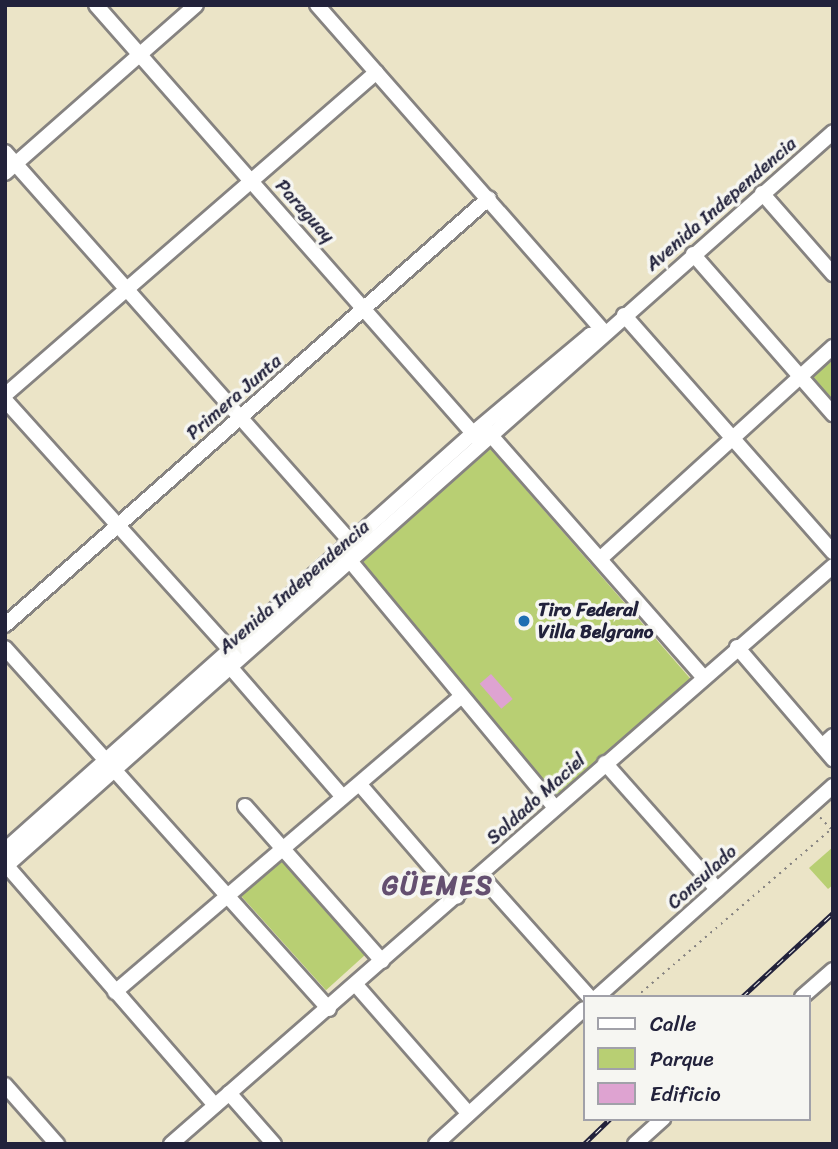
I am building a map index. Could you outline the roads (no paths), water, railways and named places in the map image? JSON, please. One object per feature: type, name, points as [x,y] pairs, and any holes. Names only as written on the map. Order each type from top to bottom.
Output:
[{"type":"street","name":"Paraguay","points":[[96,5],[365,307],[601,558],[703,677]]},
{"type":"street","points":[[11,169],[196,5]]},
{"type":"street","points":[[317,5],[604,332]]},
{"type":"street","points":[[341,796],[118,526],[5,398],[125,288],[376,72]]},
{"type":"street","name":"Avenida Independencia","points":[[5,850],[109,766],[483,435],[599,344],[604,332],[762,192],[832,135]]},
{"type":"street","points":[[5,152],[11,169],[242,416],[352,553],[461,697],[555,808]]},
{"type":"street","points":[[762,192],[833,274]]},
{"type":"street","name":"Primera Junta","points":[[5,625],[489,198]]},
{"type":"street","points":[[693,254],[833,414]]},
{"type":"street","points":[[624,315],[833,552]]},
{"type":"street","points":[[601,558],[833,347]]},
{"type":"street","name":"Soldado Maciel","points":[[171,1144],[329,1009],[605,763],[833,566]]},
{"type":"street","points":[[737,647],[827,741],[833,759]]},
{"type":"street","points":[[5,648],[329,1009]]},
{"type":"street","points":[[116,992],[341,796],[362,787],[461,697]]},
{"type":"street","points":[[605,763],[717,889]]},
{"type":"street","name":"Avenida Independencia","points":[[6,866],[109,766]]},
{"type":"street","name":"Consulado","points":[[599,995],[833,786]]},
{"type":"street","points":[[362,787],[457,897]]},
{"type":"street","points":[[245,806],[382,961]]},
{"type":"street","points":[[6,866],[215,1105]]},
{"type":"street","points":[[481,876],[587,995]]},
{"type":"street","points":[[804,995],[833,970]]},
{"type":"street","points":[[356,985],[469,1114]]},
{"type":"street","points":[[436,1144],[582,1011]]},
{"type":"street","points":[[5,1084],[57,1144]]},
{"type":"street","points":[[229,1093],[274,1144]]},
{"type":"street","points":[[637,1143],[661,1121]]},
{"type":"railway","points":[[744,995],[833,913]]},
{"type":"railway","points":[[584,1144],[608,1121]]},
{"type":"place","name":"Tiro Federal Villa Belgrano","points":[[524,621]]},
{"type":"district","name":"GÜEMES","points":[[438,886]]}]
